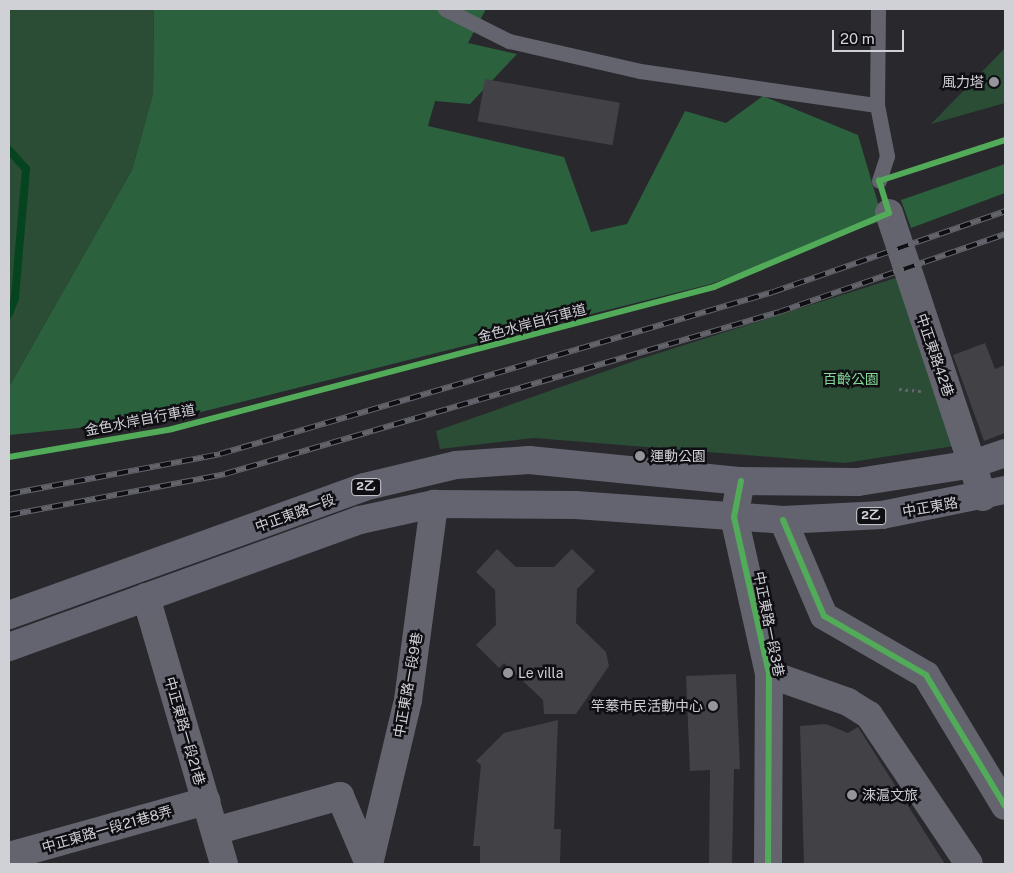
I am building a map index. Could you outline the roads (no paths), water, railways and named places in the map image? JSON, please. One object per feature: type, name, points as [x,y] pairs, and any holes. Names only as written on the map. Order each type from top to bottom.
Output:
[{"type":"main road","name":"2乙","points":[[741,481],[858,482],[973,464],[1005,453]]},
{"type":"main road","name":"中正東路一段","points":[[9,615],[364,487],[456,465],[529,460],[741,481]]},
{"type":"main road","name":"中正東路","points":[[734,517],[783,520],[882,515],[994,493]]},
{"type":"main road","name":"中正東路一段","points":[[9,647],[360,520],[434,504],[576,505],[734,517]]},
{"type":"street","name":"中正東路42巷","points":[[889,213],[973,464],[994,493]]},
{"type":"street","name":"中正東路一段3巷","points":[[741,481],[734,517],[769,674],[768,864]]},
{"type":"street","name":"中正東路一段9巷","points":[[369,864],[408,700],[434,504]]},
{"type":"street","points":[[783,520],[824,616],[926,675],[1005,806]]},
{"type":"street","name":"中正東路一段21巷","points":[[146,597],[224,864]]},
{"type":"street","name":"中正東路一段3巷","points":[[769,674],[848,702],[870,715],[970,864]]},
{"type":"street","points":[[215,831],[340,796],[369,864]]},
{"type":"street","name":"中正東路一段21巷8弄","points":[[9,856],[206,801]]},
{"type":"lane","points":[[446,9],[509,41],[640,71],[877,104]]},
{"type":"lane","points":[[878,9],[877,104],[887,156],[879,181]]},
{"type":"waterway","points":[[9,150],[26,169],[15,298],[9,314]]},
{"type":"railway","points":[[9,494],[220,454],[773,292],[1005,211]]},
{"type":"railway","points":[[9,515],[225,474],[779,312],[1005,234]]},
{"type":"place","name":"風力塔","points":[[994,82]]},
{"type":"place","name":"運動公園","points":[[640,456]]},
{"type":"place","name":"Le villa","points":[[508,673]]},
{"type":"place","name":"竿蓁市民活動中心","points":[[713,706]]},
{"type":"place","name":"淶滬文旅","points":[[852,795]]},
{"type":"park label","name":"百齡公園","points":[[851,379]]}]
